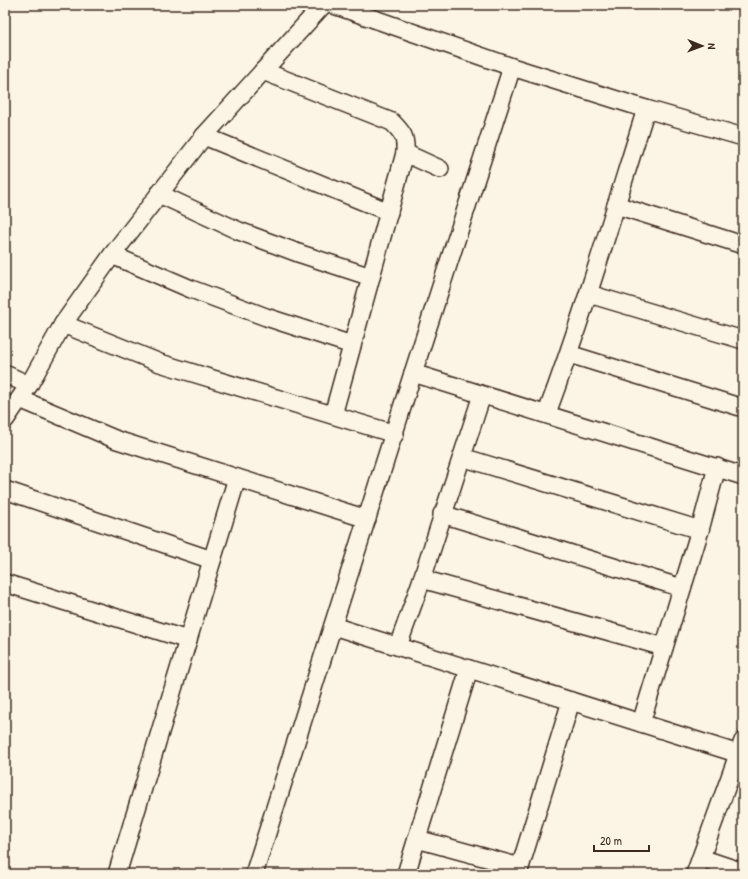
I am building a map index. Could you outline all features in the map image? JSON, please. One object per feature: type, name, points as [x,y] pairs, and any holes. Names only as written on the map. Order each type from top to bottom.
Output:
[{"type":"street","points":[[5,420],[29,385],[63,324],[159,194],[204,136],[323,5]]},
{"type":"street","points":[[334,5],[512,67],[646,109],[743,137]]},
{"type":"street","points":[[254,874],[512,67]]},
{"type":"street","points":[[263,70],[392,122],[402,131],[406,142],[405,153],[333,415]]},
{"type":"street","points":[[547,414],[589,294],[646,109]]},
{"type":"street","points":[[204,136],[389,212]]},
{"type":"street","points":[[405,153],[440,169]]},
{"type":"street","points":[[159,194],[239,231],[301,254],[371,277]]},
{"type":"street","points":[[616,205],[743,244]]},
{"type":"street","points":[[112,256],[266,317],[352,344]]},
{"type":"street","points":[[589,294],[743,340]]},
{"type":"street","points":[[63,324],[160,363],[395,434]]},
{"type":"street","points":[[569,354],[743,408]]},
{"type":"street","points":[[413,373],[743,476]]},
{"type":"street","points":[[5,374],[29,385]]},
{"type":"street","points":[[398,646],[482,395]]},
{"type":"street","points":[[20,399],[117,440],[367,519]]},
{"type":"street","points":[[462,457],[700,530]]},
{"type":"street","points":[[641,723],[700,530],[717,467]]},
{"type":"street","points":[[117,874],[237,478]]},
{"type":"street","points":[[5,490],[212,560]]},
{"type":"street","points":[[442,514],[682,588]]},
{"type":"street","points":[[422,578],[664,648]]},
{"type":"street","points":[[5,583],[188,640]]},
{"type":"street","points":[[333,626],[641,723],[741,748],[738,774],[698,866],[743,872]]},
{"type":"street","points":[[406,874],[468,669]]},
{"type":"street","points":[[417,839],[519,870],[571,701]]}]
